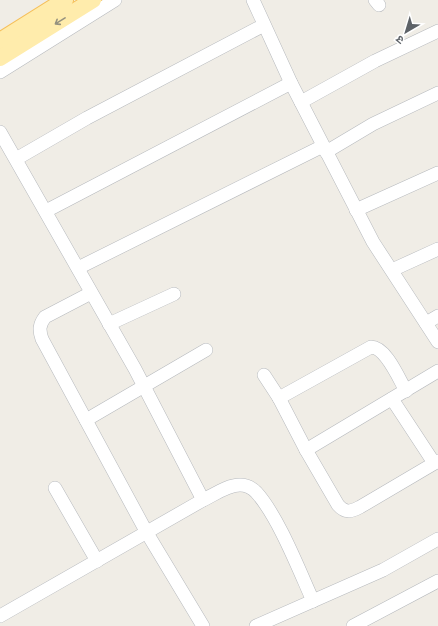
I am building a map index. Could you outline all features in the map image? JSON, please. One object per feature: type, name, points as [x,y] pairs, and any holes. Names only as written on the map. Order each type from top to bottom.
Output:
[{"type":"main road","points":[[0,41],[65,0]]},
{"type":"main road","points":[[0,58],[93,0]]},
{"type":"street","points":[[0,72],[114,0]]},
{"type":"street","points":[[252,0],[291,83],[373,242],[438,342]]},
{"type":"street","points":[[16,159],[87,118],[264,25]]},
{"type":"street","points":[[301,102],[388,54],[438,31]]},
{"type":"street","points":[[46,211],[291,83]]},
{"type":"street","points":[[78,268],[438,93]]},
{"type":"street","points":[[0,132],[46,211],[144,387],[204,500]]},
{"type":"street","points":[[356,210],[438,173]]},
{"type":"street","points":[[392,270],[438,249]]},
{"type":"street","points":[[91,293],[45,317],[40,323],[39,330],[42,339],[147,533],[203,626]]},
{"type":"street","points":[[109,324],[174,294]]},
{"type":"street","points":[[426,323],[438,316]]},
{"type":"street","points":[[279,398],[371,347],[380,349],[386,356],[406,391]]},
{"type":"street","points":[[86,420],[206,350]]},
{"type":"street","points":[[306,450],[438,371]]},
{"type":"street","points":[[264,375],[279,398],[306,450],[338,505],[348,511],[360,507],[436,462],[392,399]]},
{"type":"street","points":[[0,616],[204,500],[229,487],[239,485],[248,486],[256,491],[273,519],[313,601]]},
{"type":"street","points":[[55,488],[97,561]]},
{"type":"street","points":[[256,626],[383,570],[438,539]]},
{"type":"street","points":[[353,626],[438,581]]}]
